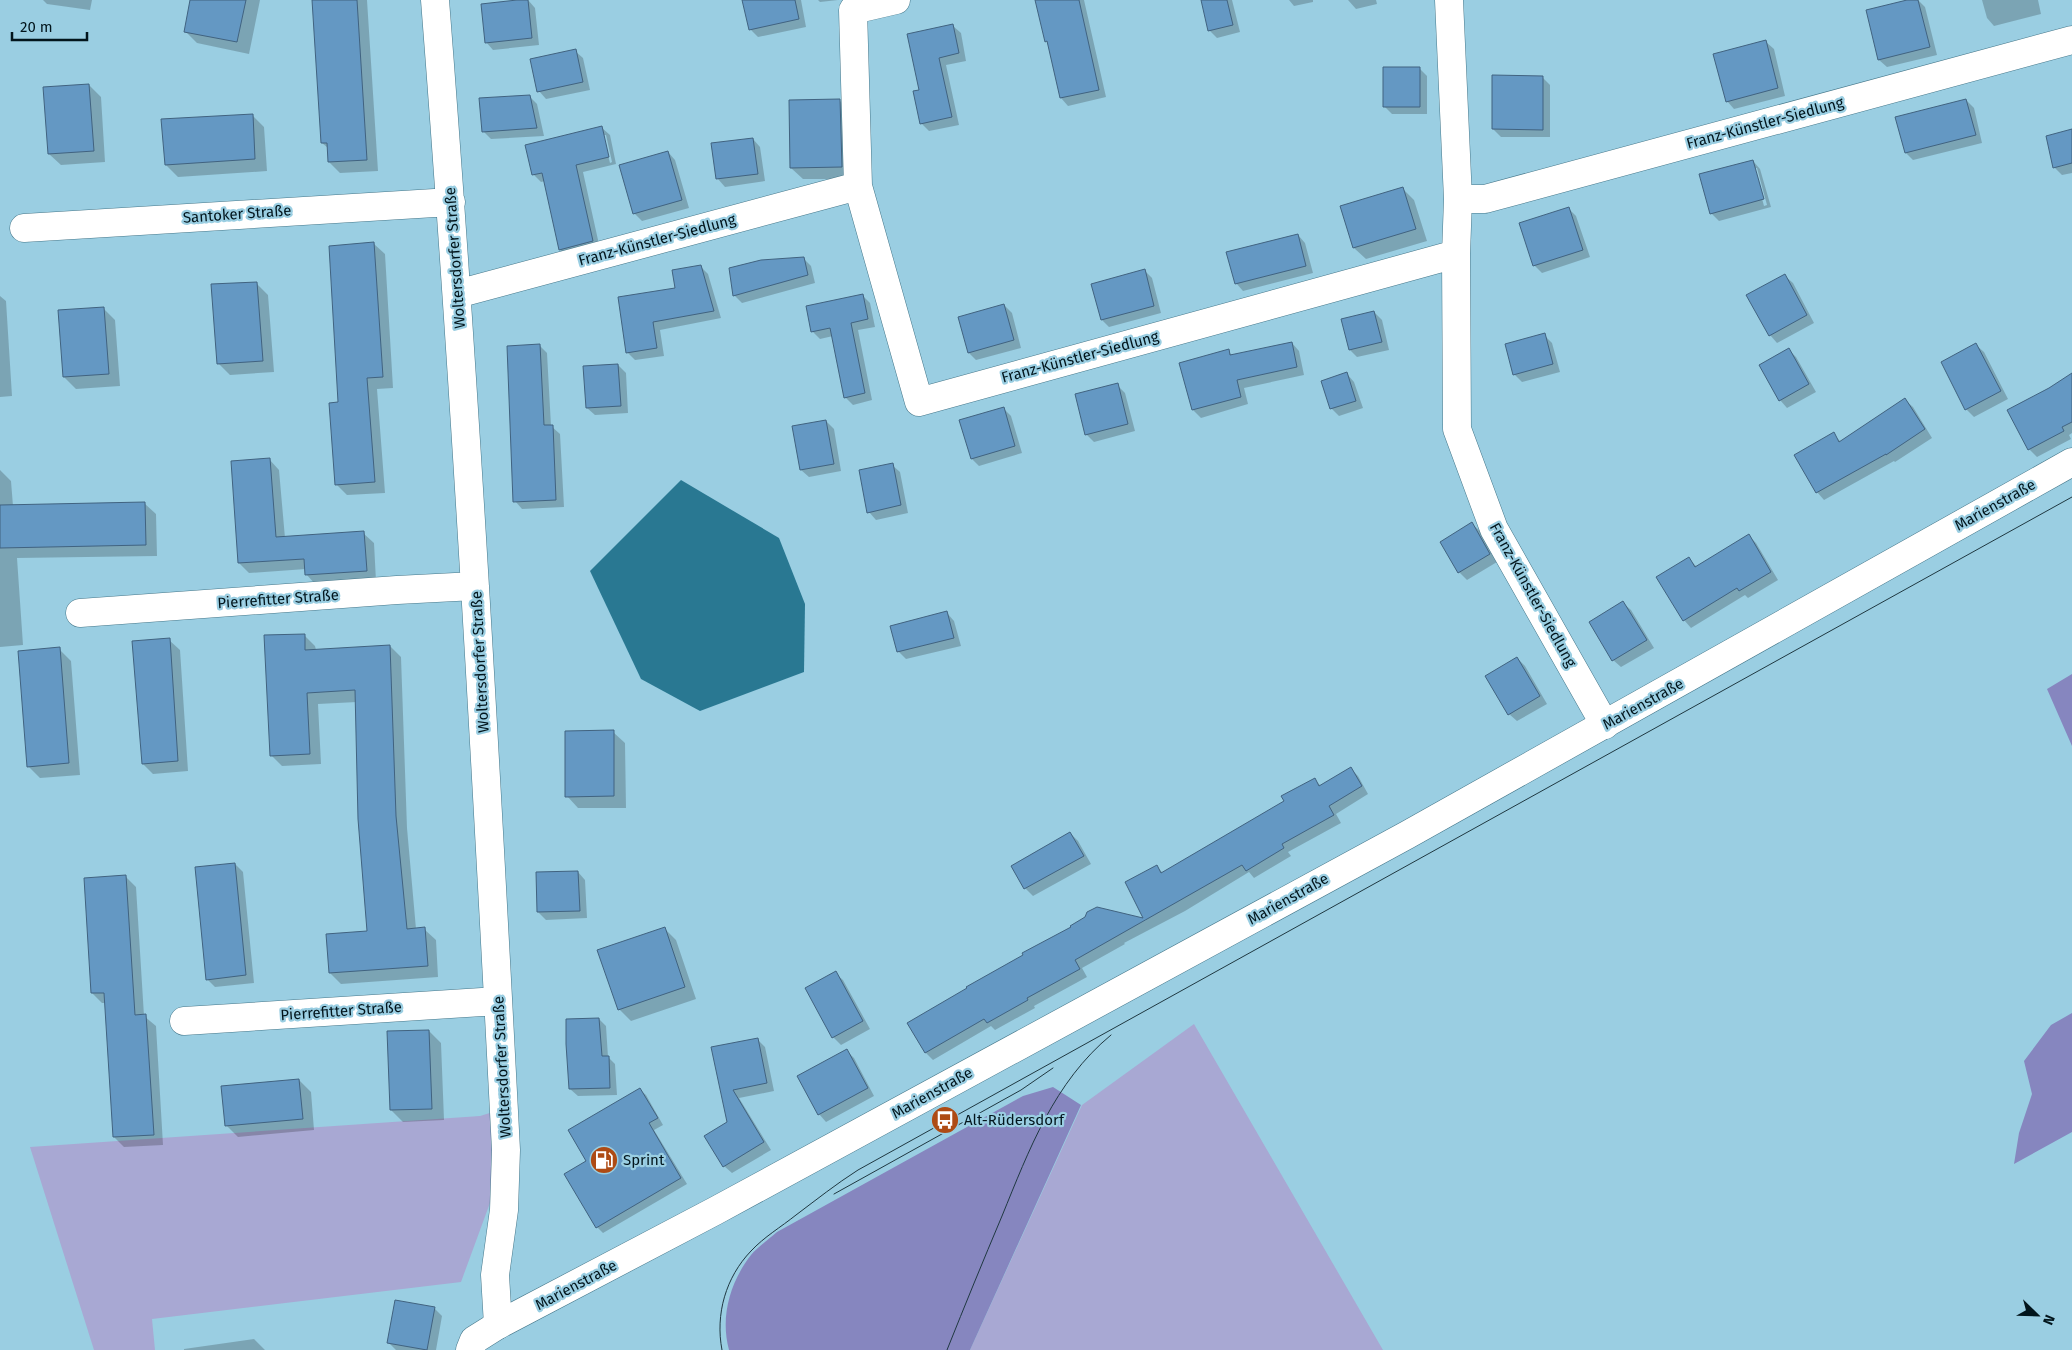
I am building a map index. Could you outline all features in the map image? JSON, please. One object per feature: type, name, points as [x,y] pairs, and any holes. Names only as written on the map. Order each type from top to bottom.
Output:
[{"type":"street","name":"Woltersdorfer Straße","points":[[435,0],[457,294],[506,1150],[504,1210],[495,1274],[498,1325]]},
{"type":"street","name":"Franz-Künstler-Siedlung","points":[[896,0],[853,10],[858,186],[919,402],[1456,254]]},
{"type":"street","name":"Franz-Künstler-Siedlung","points":[[1450,0],[1458,199],[1456,254],[1457,429],[1494,529],[1605,725]]},
{"type":"street","name":"Franz-Künstler-Siedlung","points":[[1458,199],[1485,199],[2072,40]]},
{"type":"street","name":"Franz-Künstler-Siedlung","points":[[457,294],[858,186]]},
{"type":"street","name":"Santoker Straße","points":[[24,228],[451,202]]},
{"type":"street","name":"Marienstraße","points":[[470,1350],[474,1340],[498,1325],[715,1211],[1407,835],[2072,462]]},
{"type":"street","name":"Pierrefitter Straße","points":[[80,613],[475,586]]},
{"type":"street","name":"Pierrefitter Straße","points":[[184,1021],[498,1000]]},
{"type":"shaded area","points":[[681,480],[779,538],[805,604],[804,672],[700,711],[641,679],[590,571]]},
{"type":"shaded area","points":[[2072,674],[2072,746],[2047,689]]},
{"type":"shaded area","points":[[2072,1013],[2072,1132],[2014,1164],[2019,1133],[2032,1094],[2024,1061],[2051,1025]]},
{"type":"shaded area","points":[[1194,1024],[1383,1350],[970,1350],[1082,1105]]},
{"type":"shaded area","points":[[1053,1087],[1081,1105],[970,1350],[729,1350],[726,1338],[726,1313],[732,1288],[751,1255],[777,1232],[1023,1096]]},
{"type":"shaded area","points":[[493,1112],[494,1192],[461,1282],[152,1319],[155,1350],[94,1350],[30,1147],[480,1116]]},
{"type":"building","points":[[190,0],[246,0],[237,42],[184,32]]},
{"type":"building","points":[[312,0],[357,0],[367,160],[328,162],[327,143],[321,143]]},
{"type":"building","points":[[528,0],[532,38],[485,43],[481,4]]},
{"type":"building","points":[[742,0],[795,0],[799,19],[749,30]]},
{"type":"building","points":[[1035,0],[1079,0],[1099,90],[1060,98]]},
{"type":"building","points":[[1201,0],[1227,0],[1233,25],[1208,31]]},
{"type":"building","points":[[1907,0],[1918,0],[1930,47],[1878,60],[1866,10]]},
{"type":"building","points":[[953,24],[959,53],[939,58],[952,117],[920,124],[913,91],[919,90],[907,34]]},
{"type":"building","points":[[1766,40],[1778,88],[1726,102],[1713,54]]},
{"type":"building","points":[[576,49],[583,82],[537,92],[530,59]]},
{"type":"building","points":[[1383,67],[1420,67],[1420,107],[1383,107]]},
{"type":"building","points":[[1492,75],[1543,76],[1543,130],[1492,129]]},
{"type":"building","points":[[89,84],[94,151],[48,154],[43,87]]},
{"type":"building","points":[[530,95],[537,128],[482,132],[479,98]]},
{"type":"building","points":[[840,99],[842,167],[790,168],[789,100]]},
{"type":"building","points":[[1966,99],[1976,135],[1905,153],[1895,117]]},
{"type":"building","points":[[253,114],[255,159],[165,165],[161,119]]},
{"type":"building","points":[[602,126],[609,157],[576,165],[593,241],[559,250],[542,173],[532,175],[525,145]]},
{"type":"building","points":[[2072,129],[2072,163],[2053,168],[2046,136]]},
{"type":"building","points":[[753,138],[758,174],[716,179],[711,143]]},
{"type":"building","points":[[668,151],[682,200],[633,214],[619,165]]},
{"type":"building","points":[[1753,160],[1764,199],[1710,214],[1699,174]]},
{"type":"building","points":[[1403,187],[1416,229],[1353,248],[1340,206]]},
{"type":"building","points":[[1569,207],[1583,250],[1533,266],[1519,223]]},
{"type":"building","points":[[1298,234],[1306,266],[1235,284],[1226,252]]},
{"type":"building","points":[[374,242],[383,377],[367,378],[375,482],[335,485],[329,403],[338,402],[329,246]]},
{"type":"building","points":[[804,257],[808,275],[733,296],[729,268],[761,260]]},
{"type":"building","points":[[701,265],[714,311],[653,322],[657,348],[626,353],[618,297],[675,288],[672,270]]},
{"type":"building","points":[[1145,269],[1154,306],[1101,320],[1091,284]]},
{"type":"building","points":[[1785,274],[1807,315],[1769,336],[1746,295]]},
{"type":"building","points":[[257,282],[263,361],[217,364],[211,284]]},
{"type":"building","points":[[863,294],[868,319],[851,323],[865,393],[844,398],[830,328],[811,332],[806,306]]},
{"type":"building","points":[[1004,304],[1014,340],[968,353],[958,317]]},
{"type":"building","points":[[104,307],[109,374],[63,377],[58,310]]},
{"type":"building","points":[[1374,311],[1382,342],[1349,350],[1341,319]]},
{"type":"building","points":[[1545,333],[1553,364],[1513,375],[1505,344]]},
{"type":"building","points":[[1292,342],[1297,367],[1237,380],[1241,397],[1192,410],[1179,363],[1229,349],[1230,355]]},
{"type":"building","points":[[1976,343],[2001,391],[1965,410],[1941,362]]},
{"type":"building","points":[[540,344],[544,425],[553,425],[556,500],[513,502],[507,346]]},
{"type":"building","points":[[1789,348],[1809,384],[1779,401],[1759,365]]},
{"type":"building","points":[[618,364],[621,406],[586,408],[583,366]]},
{"type":"building","points":[[1347,372],[1356,401],[1330,409],[1321,381]]},
{"type":"building","points":[[2072,373],[2072,422],[2062,427],[2064,431],[2028,450],[2007,410],[2049,388]]},
{"type":"building","points":[[1118,383],[1128,424],[1085,435],[1075,394]]},
{"type":"building","points":[[1905,398],[1925,429],[1886,455],[1816,493],[1794,455],[1834,432],[1839,442]]},
{"type":"building","points":[[1004,407],[1015,446],[971,459],[959,420]]},
{"type":"building","points":[[826,420],[834,464],[800,470],[792,426]]},
{"type":"building","points":[[270,458],[276,537],[364,531],[367,571],[305,575],[304,559],[238,563],[231,461]]},
{"type":"building","points":[[893,463],[901,505],[867,513],[859,470]]},
{"type":"building","points":[[145,502],[146,545],[0,548],[0,505]]},
{"type":"building","points":[[1472,522],[1490,554],[1458,573],[1440,542]]},
{"type":"building","points":[[1749,534],[1771,572],[1739,591],[1737,588],[1683,621],[1656,577],[1689,557],[1695,567]]},
{"type":"building","points":[[1623,601],[1647,640],[1612,661],[1589,622]]},
{"type":"building","points":[[947,611],[954,638],[897,652],[890,626]]},
{"type":"building","points":[[305,634],[305,650],[390,645],[396,816],[407,929],[425,927],[428,966],[329,973],[326,934],[367,931],[358,819],[355,690],[307,693],[310,754],[270,756],[264,635]]},
{"type":"building","points":[[170,638],[178,761],[142,764],[132,641]]},
{"type":"building","points":[[60,647],[69,763],[27,767],[18,651]]},
{"type":"building","points":[[1517,657],[1540,696],[1508,715],[1485,676]]},
{"type":"building","points":[[614,730],[614,796],[565,797],[565,731]]},
{"type":"building","points":[[1351,767],[1362,786],[1329,806],[1334,815],[1282,844],[1284,848],[1246,871],[1242,865],[1075,960],[1080,969],[1027,998],[1028,1000],[987,1023],[984,1019],[925,1053],[907,1023],[1023,955],[1022,953],[1071,927],[1085,917],[1087,912],[1097,907],[1143,918],[1125,882],[1157,865],[1161,873],[1284,801],[1281,796],[1315,778],[1319,786]]},
{"type":"building","points":[[1070,832],[1084,856],[1024,889],[1011,866]]},
{"type":"building","points":[[235,863],[246,975],[206,980],[195,867]]},
{"type":"building","points":[[578,871],[580,911],[537,912],[536,872]]},
{"type":"building","points":[[126,875],[135,1015],[146,1014],[154,1135],[113,1137],[104,993],[91,993],[84,878]]},
{"type":"building","points":[[665,927],[685,987],[618,1010],[597,950]]},
{"type":"building","points":[[836,971],[863,1021],[832,1038],[805,988]]},
{"type":"building","points":[[599,1018],[602,1056],[609,1056],[610,1088],[569,1089],[566,1019]]},
{"type":"building","points":[[429,1030],[432,1109],[390,1110],[387,1031]]},
{"type":"building","points":[[758,1038],[767,1083],[733,1090],[764,1142],[723,1167],[704,1136],[727,1122],[711,1047]]},
{"type":"building","points":[[847,1049],[868,1088],[818,1115],[797,1076]]},
{"type":"building","points":[[299,1079],[303,1119],[225,1126],[221,1086]]},
{"type":"building","points":[[640,1088],[658,1118],[649,1123],[681,1178],[596,1228],[564,1174],[586,1161],[568,1130]]},
{"type":"building","points":[[395,1300],[435,1307],[427,1350],[387,1343]]},
{"type":"tram line","points":[[722,1350],[720,1323],[724,1297],[742,1261],[767,1237],[858,1170],[2072,497]]},
{"type":"tram line","points":[[947,1350],[1022,1166],[1045,1118],[1074,1074],[1111,1035]]},
{"type":"tram line","points":[[834,1194],[1021,1090],[1053,1068]]},
{"type":"place","name":"Alt-Rüdersdorf","points":[[945,1120]]},
{"type":"place","name":"Sprint","points":[[604,1160]]}]
